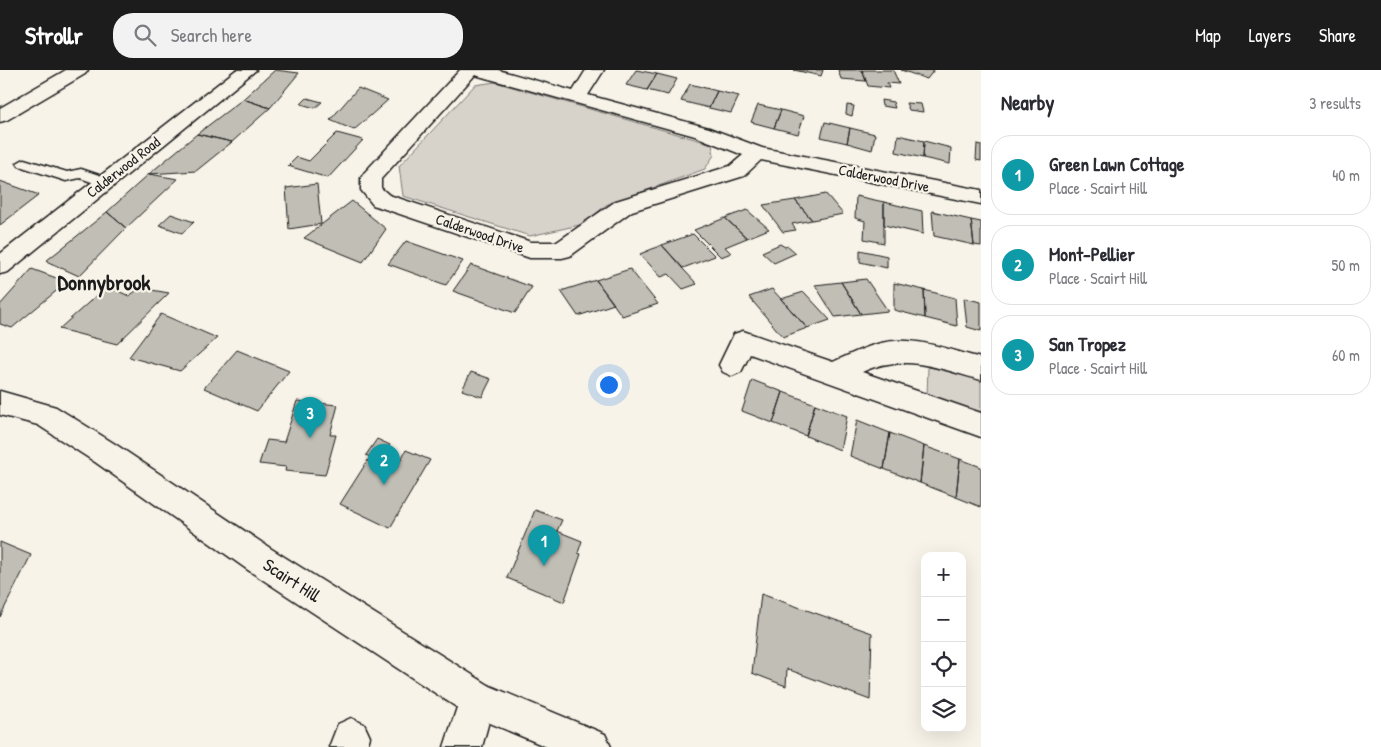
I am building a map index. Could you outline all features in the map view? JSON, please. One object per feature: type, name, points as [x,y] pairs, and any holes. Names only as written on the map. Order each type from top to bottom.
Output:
[{"type":"street","points":[[0,116],[79,70]]},
{"type":"street","name":"Calderwood Road","points":[[0,266],[247,70]]},
{"type":"street","name":"Calderwood Drive","points":[[470,70],[372,178],[371,190],[381,200],[530,250],[562,250],[624,206],[737,170],[757,153]]},
{"type":"street","name":"Calderwood Drive","points":[[478,70],[578,96],[702,132],[757,153],[981,197]]},
{"type":"street","points":[[578,96],[595,70]]},
{"type":"street","points":[[732,365],[743,341],[981,425]]},
{"type":"street","points":[[835,373],[875,355],[909,351],[981,369]]},
{"type":"street","name":"Scairt Hill","points":[[0,403],[46,415],[105,453],[259,559],[477,699],[592,747]]},
{"type":"street","points":[[462,747],[477,699]]},
{"type":"lane","points":[[24,163],[66,177],[81,174],[106,182]]},
{"type":"shaded area","points":[[495,82],[712,144],[714,155],[705,169],[606,205],[584,224],[530,236],[403,196],[399,166],[475,85]]},
{"type":"shaded area","points":[[928,366],[981,379],[981,415],[927,397]]},
{"type":"building","points":[[275,70],[299,73],[270,108],[243,99]]},
{"type":"building","points":[[636,70],[657,74],[647,90],[626,85]]},
{"type":"building","points":[[794,70],[823,70],[821,76]]},
{"type":"building","points":[[838,70],[862,70],[866,81],[841,79]]},
{"type":"building","points":[[862,70],[893,70],[899,84],[887,83],[889,88],[868,86]]},
{"type":"building","points":[[901,70],[934,70],[927,79]]},
{"type":"building","points":[[657,74],[677,79],[668,95],[647,90]]},
{"type":"building","points":[[690,84],[717,91],[709,108],[681,101]]},
{"type":"building","points":[[358,88],[388,100],[354,130],[330,120]]},
{"type":"building","points":[[717,91],[739,96],[731,113],[709,108]]},
{"type":"building","points":[[307,98],[322,102],[315,108],[301,104]]},
{"type":"building","points":[[243,99],[270,108],[232,142],[197,134]]},
{"type":"building","points":[[881,100],[893,102],[895,108],[882,106]]},
{"type":"building","points":[[906,103],[921,104],[923,112],[909,110]]},
{"type":"building","points":[[758,105],[781,110],[774,128],[751,122]]},
{"type":"building","points":[[847,105],[854,106],[852,116],[846,114]]},
{"type":"building","points":[[781,110],[804,116],[798,134],[774,128]]},
{"type":"building","points":[[825,122],[850,128],[847,143],[821,137]]},
{"type":"building","points":[[850,128],[875,134],[872,150],[847,143]]},
{"type":"building","points":[[337,133],[363,140],[328,178],[288,166],[297,157],[309,161]]},
{"type":"building","points":[[197,134],[232,142],[196,171],[149,174]]},
{"type":"building","points":[[898,135],[924,141],[923,158],[896,152]]},
{"type":"building","points":[[924,141],[951,148],[950,164],[923,158]]},
{"type":"building","points":[[977,144],[981,145],[981,161],[976,160]]},
{"type":"building","points":[[149,174],[178,179],[126,228],[107,212]]},
{"type":"building","points":[[0,181],[39,195],[0,225]]},
{"type":"building","points":[[317,184],[321,224],[289,229],[286,188]]},
{"type":"building","points":[[826,194],[843,214],[812,220],[795,200]]},
{"type":"building","points":[[856,196],[884,202],[884,243],[864,239],[865,221],[855,218]]},
{"type":"building","points":[[795,200],[812,220],[792,224],[796,230],[783,232],[763,205]]},
{"type":"building","points":[[352,201],[386,229],[363,262],[304,238]]},
{"type":"building","points":[[884,202],[922,211],[923,234],[884,225]]},
{"type":"building","points":[[747,210],[769,229],[747,238],[725,218]]},
{"type":"building","points":[[932,211],[971,220],[974,245],[934,236]]},
{"type":"building","points":[[107,212],[126,228],[79,276],[46,261]]},
{"type":"building","points":[[171,214],[194,222],[182,233],[159,225]]},
{"type":"building","points":[[725,218],[747,238],[725,247],[731,253],[721,257],[694,230]]},
{"type":"building","points":[[971,220],[981,222],[981,246],[974,245]]},
{"type":"building","points":[[693,234],[715,256],[683,268],[662,245]]},
{"type":"building","points":[[406,241],[463,261],[446,285],[388,264]]},
{"type":"building","points":[[780,244],[785,247],[788,246],[796,253],[774,263],[762,252]]},
{"type":"building","points":[[662,245],[697,284],[683,289],[669,274],[661,277],[640,254]]},
{"type":"building","points":[[860,250],[887,256],[887,268],[860,262]]},
{"type":"building","points":[[471,265],[532,287],[515,313],[453,291]]},
{"type":"building","points":[[32,269],[67,282],[12,328],[0,324],[0,305]]},
{"type":"building","points":[[630,269],[658,304],[622,316],[596,280]]},
{"type":"building","points":[[866,279],[888,311],[861,314],[841,282]]},
{"type":"building","points":[[596,280],[614,304],[578,316],[561,291]]},
{"type":"building","points":[[841,282],[861,314],[835,317],[815,285]]},
{"type":"building","points":[[894,283],[924,290],[925,318],[894,310]]},
{"type":"building","points":[[107,286],[129,296],[140,288],[169,293],[117,344],[59,329]]},
{"type":"building","points":[[772,289],[807,328],[783,337],[749,297]]},
{"type":"building","points":[[924,290],[955,298],[957,326],[925,318]]},
{"type":"building","points":[[804,292],[830,320],[807,328],[781,299]]},
{"type":"building","points":[[964,298],[981,302],[981,331],[967,327]]},
{"type":"building","points":[[161,314],[217,338],[180,371],[129,357]]},
{"type":"building","points":[[237,350],[289,371],[257,411],[204,388]]},
{"type":"building","points":[[471,372],[491,379],[482,397],[462,390]]},
{"type":"building","points":[[752,380],[783,392],[773,423],[742,411]]},
{"type":"building","points":[[783,392],[815,404],[806,436],[773,423]]},
{"type":"building","points":[[297,401],[338,405],[330,435],[336,435],[325,475],[285,471],[286,467],[259,464],[267,440],[284,442]]},
{"type":"building","points":[[815,404],[847,416],[840,450],[806,436]]},
{"type":"building","points":[[857,420],[890,433],[884,469],[850,456]]},
{"type":"building","points":[[890,433],[924,446],[920,483],[884,469]]},
{"type":"building","points":[[377,439],[390,445],[380,459],[397,467],[406,450],[430,460],[390,528],[340,504],[370,457],[366,455]]},
{"type":"building","points":[[924,446],[960,459],[956,497],[920,483]]},
{"type":"building","points":[[960,459],[981,467],[981,507],[956,497]]},
{"type":"building","points":[[535,510],[562,520],[557,531],[582,541],[578,553],[581,554],[564,602],[507,578]]},
{"type":"building","points":[[0,542],[31,555],[0,617]]},
{"type":"building","points":[[761,594],[872,633],[870,700],[787,669],[786,686],[752,673]]},
{"type":"place","name":"San Tropez","points":[[310,438]]},
{"type":"place","name":"Mont-Pellier","points":[[384,485]]},
{"type":"place","name":"Green Lawn Cottage","points":[[544,566]]},
{"type":"district","name":"Donnybrook","points":[[104,282]]}]
